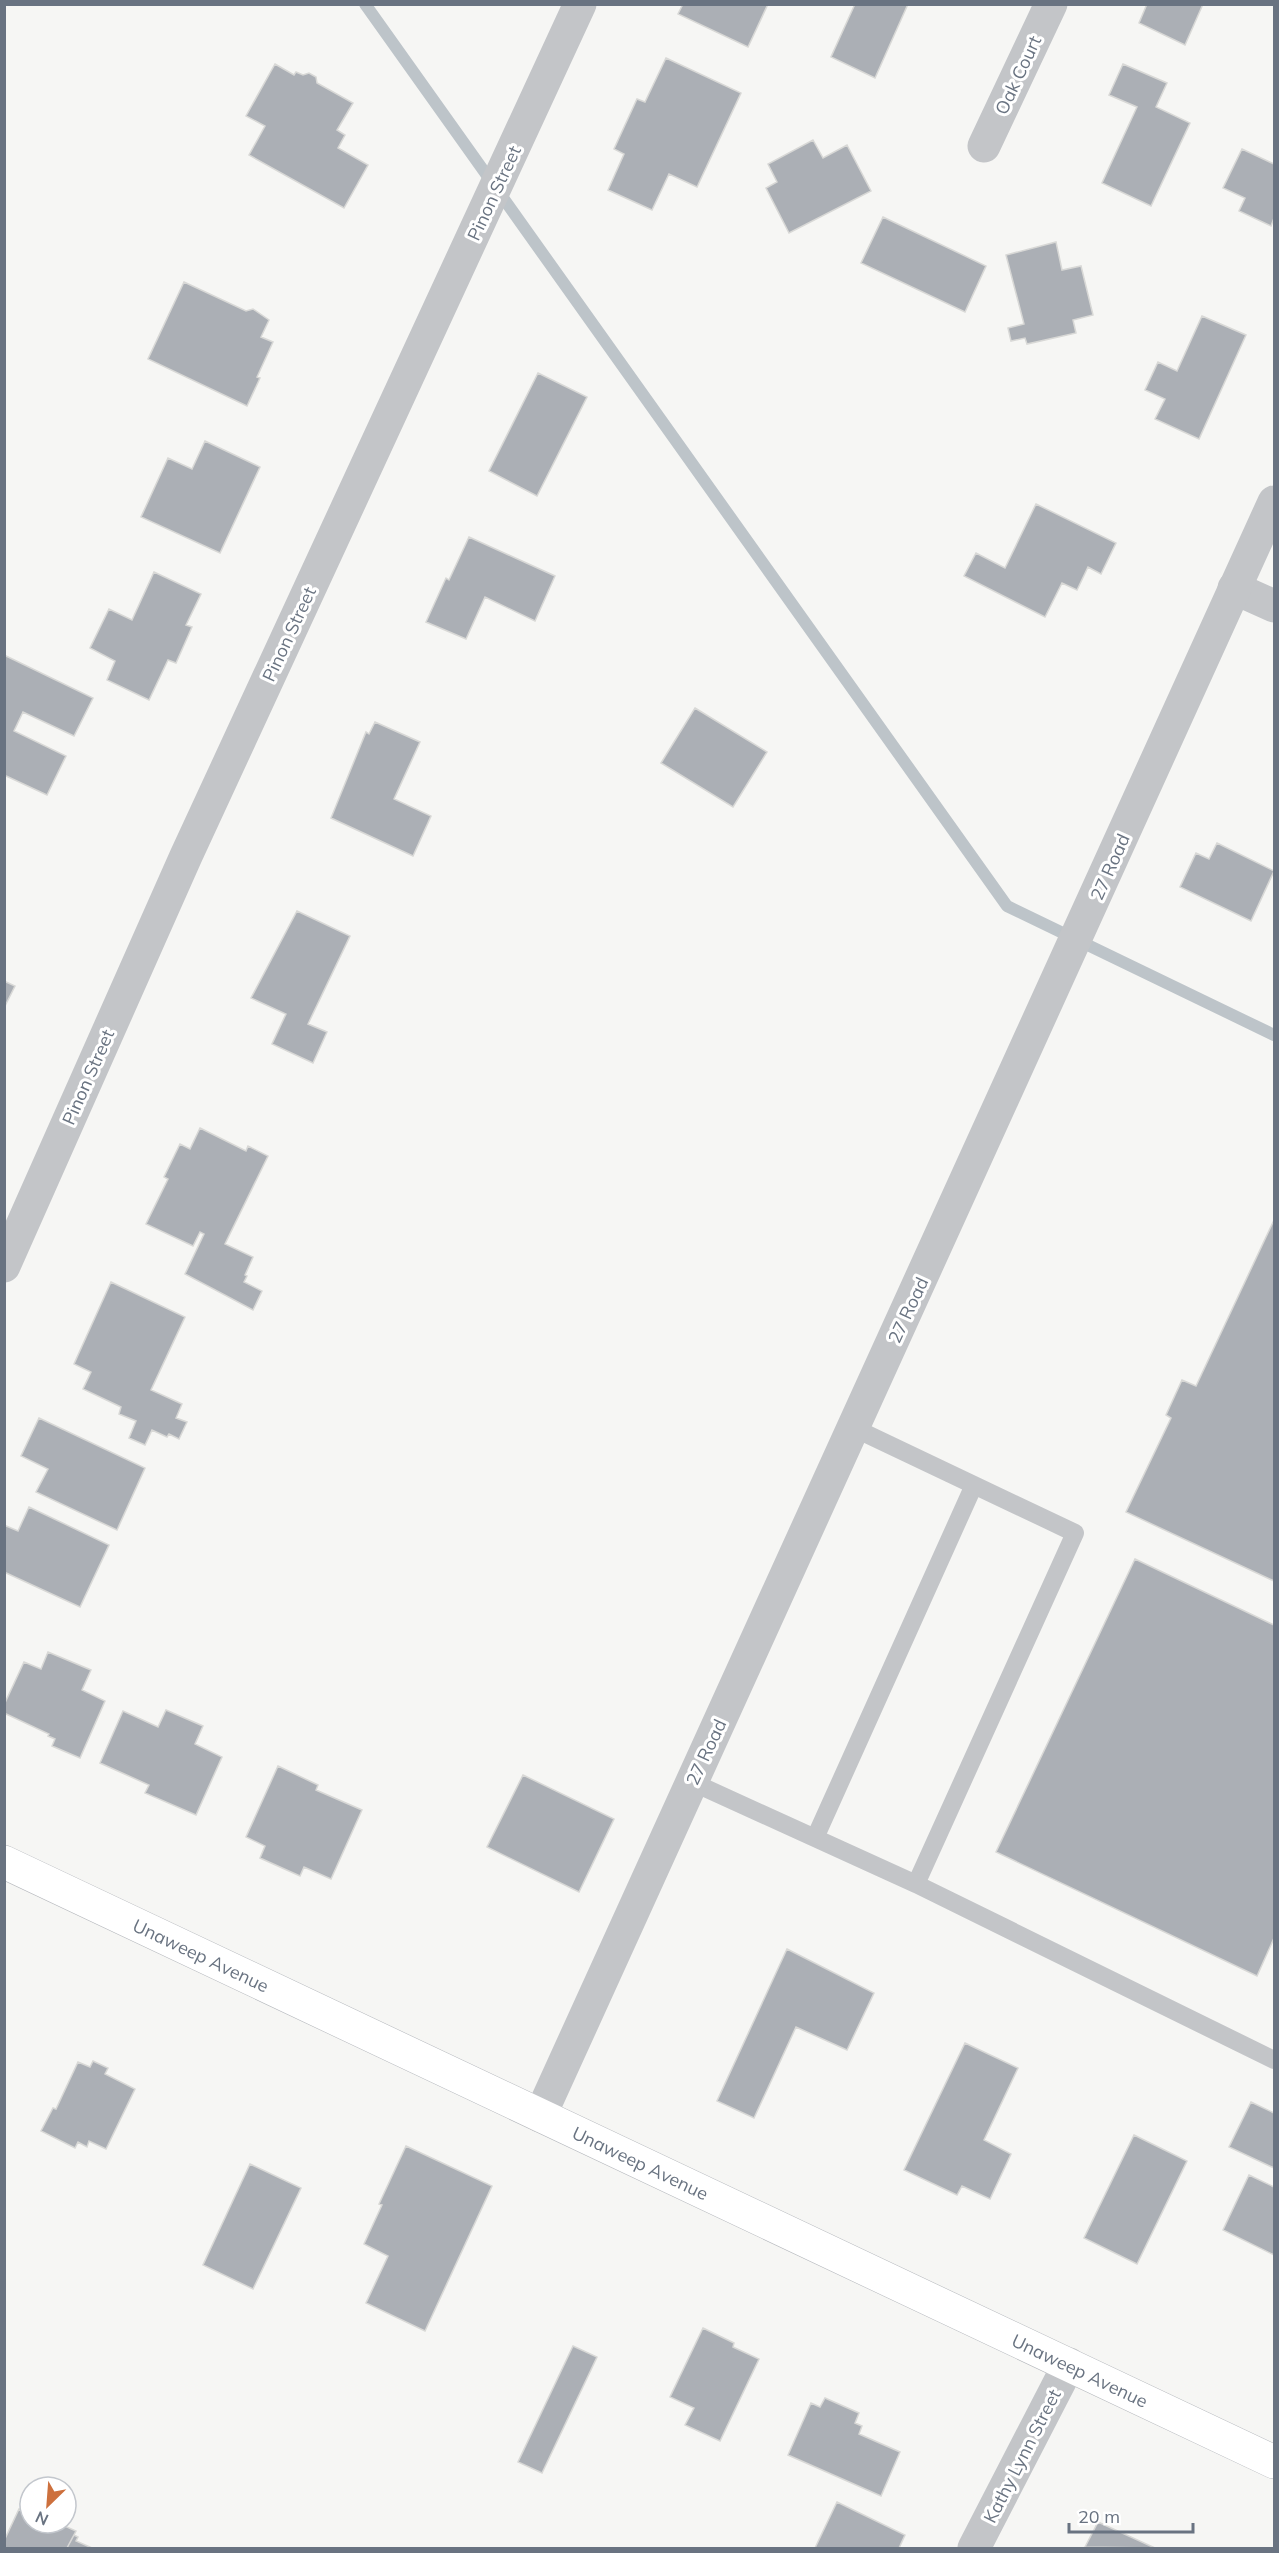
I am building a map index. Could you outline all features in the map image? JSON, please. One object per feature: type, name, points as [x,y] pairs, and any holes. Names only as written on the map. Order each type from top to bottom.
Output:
[{"type":"main road","name":"Unaweep Avenue","points":[[4,1862],[1275,2462]]},
{"type":"street","name":"Pinon Street","points":[[4,1266],[186,856],[580,4]]},
{"type":"street","name":"Oak Court","points":[[984,146],[1051,4]]},
{"type":"street","name":"27 Road","points":[[540,2116],[1275,502]]},
{"type":"street","points":[[1234,588],[1275,606]]},
{"type":"street","name":"Kathy Lynn Street","points":[[974,2548],[1069,2364]]},
{"type":"lane","points":[[854,1428],[1075,1533],[916,1884]]},
{"type":"lane","points":[[815,1838],[974,1485]]},
{"type":"lane","points":[[692,1782],[916,1884],[1275,2060]]},
{"type":"building","points":[[683,4],[768,4],[748,47],[678,14]]},
{"type":"building","points":[[855,4],[908,4],[875,78],[831,57]]},
{"type":"building","points":[[1147,4],[1203,4],[1185,45],[1139,23]]},
{"type":"building","points":[[666,58],[741,93],[697,187],[669,174],[652,210],[608,190],[624,154],[614,149],[637,99],[645,102]]},
{"type":"building","points":[[275,64],[294,75],[296,72],[303,75],[309,73],[316,77],[317,83],[353,103],[337,130],[345,135],[338,148],[368,165],[344,208],[249,155],[265,126],[246,116]]},
{"type":"building","points":[[1123,64],[1167,83],[1156,107],[1190,123],[1151,206],[1102,183],[1137,107],[1109,95]]},
{"type":"building","points":[[813,140],[823,158],[847,145],[871,191],[789,233],[766,188],[777,182],[768,164]]},
{"type":"building","points":[[1242,149],[1274,164],[1274,218],[1271,226],[1239,211],[1245,198],[1223,188]]},
{"type":"building","points":[[883,217],[986,266],[965,312],[861,263]]},
{"type":"building","points":[[1056,242],[1062,270],[1081,266],[1093,315],[1073,320],[1076,333],[1027,344],[1025,338],[1011,341],[1008,328],[1024,324],[1006,255]]},
{"type":"building","points":[[184,282],[246,311],[253,309],[269,320],[261,337],[273,342],[247,406],[148,359]]},
{"type":"building","points":[[1202,316],[1246,335],[1199,439],[1155,419],[1165,399],[1145,390],[1158,362],[1177,371]]},
{"type":"building","points":[[538,373],[587,397],[537,496],[489,471]]},
{"type":"building","points":[[205,441],[260,467],[220,553],[141,517],[168,458],[192,469]]},
{"type":"building","points":[[1036,504],[1116,543],[1101,574],[1088,567],[1077,590],[1062,583],[1045,617],[964,576],[976,553],[1005,568]]},
{"type":"building","points":[[469,537],[555,576],[535,621],[485,597],[466,639],[426,622],[446,578],[449,580]]},
{"type":"building","points":[[154,572],[201,594],[186,625],[192,627],[176,663],[168,660],[149,700],[107,680],[115,661],[90,648],[109,609],[132,620]]},
{"type":"building","points":[[4,655],[93,698],[74,736],[23,712],[14,731],[66,756],[47,795],[4,775]]},
{"type":"building","points":[[695,708],[767,752],[733,807],[661,763]]},
{"type":"building","points":[[375,722],[420,742],[394,799],[431,816],[413,856],[331,818],[366,732],[369,734]]},
{"type":"building","points":[[1217,843],[1274,871],[1251,921],[1180,887],[1196,853],[1209,859]]},
{"type":"building","points":[[297,911],[350,936],[308,1024],[327,1032],[313,1063],[272,1044],[286,1014],[251,998]]},
{"type":"building","points":[[4,981],[15,986],[4,1008]]},
{"type":"building","points":[[200,1128],[246,1151],[248,1146],[268,1156],[225,1244],[253,1257],[244,1282],[262,1291],[253,1310],[185,1274],[204,1234],[200,1232],[193,1246],[146,1224],[168,1179],[164,1177],[180,1144],[190,1149]]},
{"type":"building","points":[[1274,1220],[1274,1581],[1126,1512],[1171,1418],[1166,1415],[1182,1380],[1196,1386]]},
{"type":"building","points":[[111,1282],[185,1317],[151,1390],[182,1404],[176,1418],[187,1422],[179,1439],[169,1434],[167,1437],[152,1430],[145,1445],[129,1438],[136,1421],[119,1414],[121,1407],[83,1389],[91,1372],[74,1364]]},
{"type":"building","points":[[39,1418],[145,1468],[117,1530],[36,1492],[48,1469],[21,1456]]},
{"type":"building","points":[[29,1507],[109,1545],[80,1607],[4,1572],[4,1525],[18,1531]]},
{"type":"building","points":[[1135,1559],[1274,1625],[1274,1938],[1257,1976],[996,1852]]},
{"type":"building","points":[[48,1652],[91,1670],[82,1690],[105,1701],[80,1758],[52,1746],[55,1739],[48,1736],[49,1734],[4,1713],[4,1705],[24,1662],[41,1669]]},
{"type":"building","points":[[166,1710],[203,1726],[195,1744],[222,1757],[196,1815],[145,1793],[149,1785],[100,1763],[123,1711],[158,1727]]},
{"type":"building","points":[[278,1766],[318,1785],[316,1790],[362,1810],[331,1879],[304,1867],[300,1876],[260,1858],[265,1846],[246,1837]]},
{"type":"building","points":[[523,1775],[614,1819],[579,1892],[487,1847]]},
{"type":"building","points":[[787,1949],[874,1993],[847,2050],[796,2027],[754,2118],[717,2101]]},
{"type":"building","points":[[965,2043],[1018,2068],[984,2140],[1011,2154],[990,2199],[962,2186],[957,2195],[904,2170]]},
{"type":"building","points":[[93,2061],[108,2068],[105,2074],[135,2089],[106,2149],[89,2141],[87,2147],[78,2142],[75,2148],[41,2131],[53,2108],[56,2109],[78,2062],[90,2067]]},
{"type":"building","points":[[1251,2102],[1274,2113],[1274,2168],[1229,2147]]},
{"type":"building","points":[[1134,2135],[1187,2161],[1137,2264],[1084,2238]]},
{"type":"building","points":[[406,2146],[492,2186],[425,2331],[366,2303],[388,2256],[364,2244],[382,2205],[379,2204]]},
{"type":"building","points":[[250,2164],[301,2188],[253,2289],[203,2265]]},
{"type":"building","points":[[1249,2175],[1274,2187],[1274,2255],[1223,2230]]},
{"type":"building","points":[[703,2328],[734,2343],[733,2347],[759,2359],[720,2441],[685,2425],[694,2408],[670,2397]]},
{"type":"building","points":[[573,2346],[597,2357],[542,2473],[518,2462]]},
{"type":"building","points":[[825,2398],[859,2413],[855,2423],[862,2426],[859,2434],[900,2452],[881,2496],[788,2455],[811,2403],[820,2407]]},
{"type":"building","points":[[837,2502],[905,2535],[899,2548],[815,2548]]},
{"type":"building","points":[[18,2511],[18,2535],[74,2535],[67,2548],[4,2548],[4,2541]]},
{"type":"building","points":[[1098,2522],[1155,2548],[1085,2547]]},
{"type":"building","points":[[74,2535],[78,2537],[76,2541],[92,2548],[67,2548]]},
{"type":"waterway","points":[[365,4],[1007,906],[1274,1035]]}]
